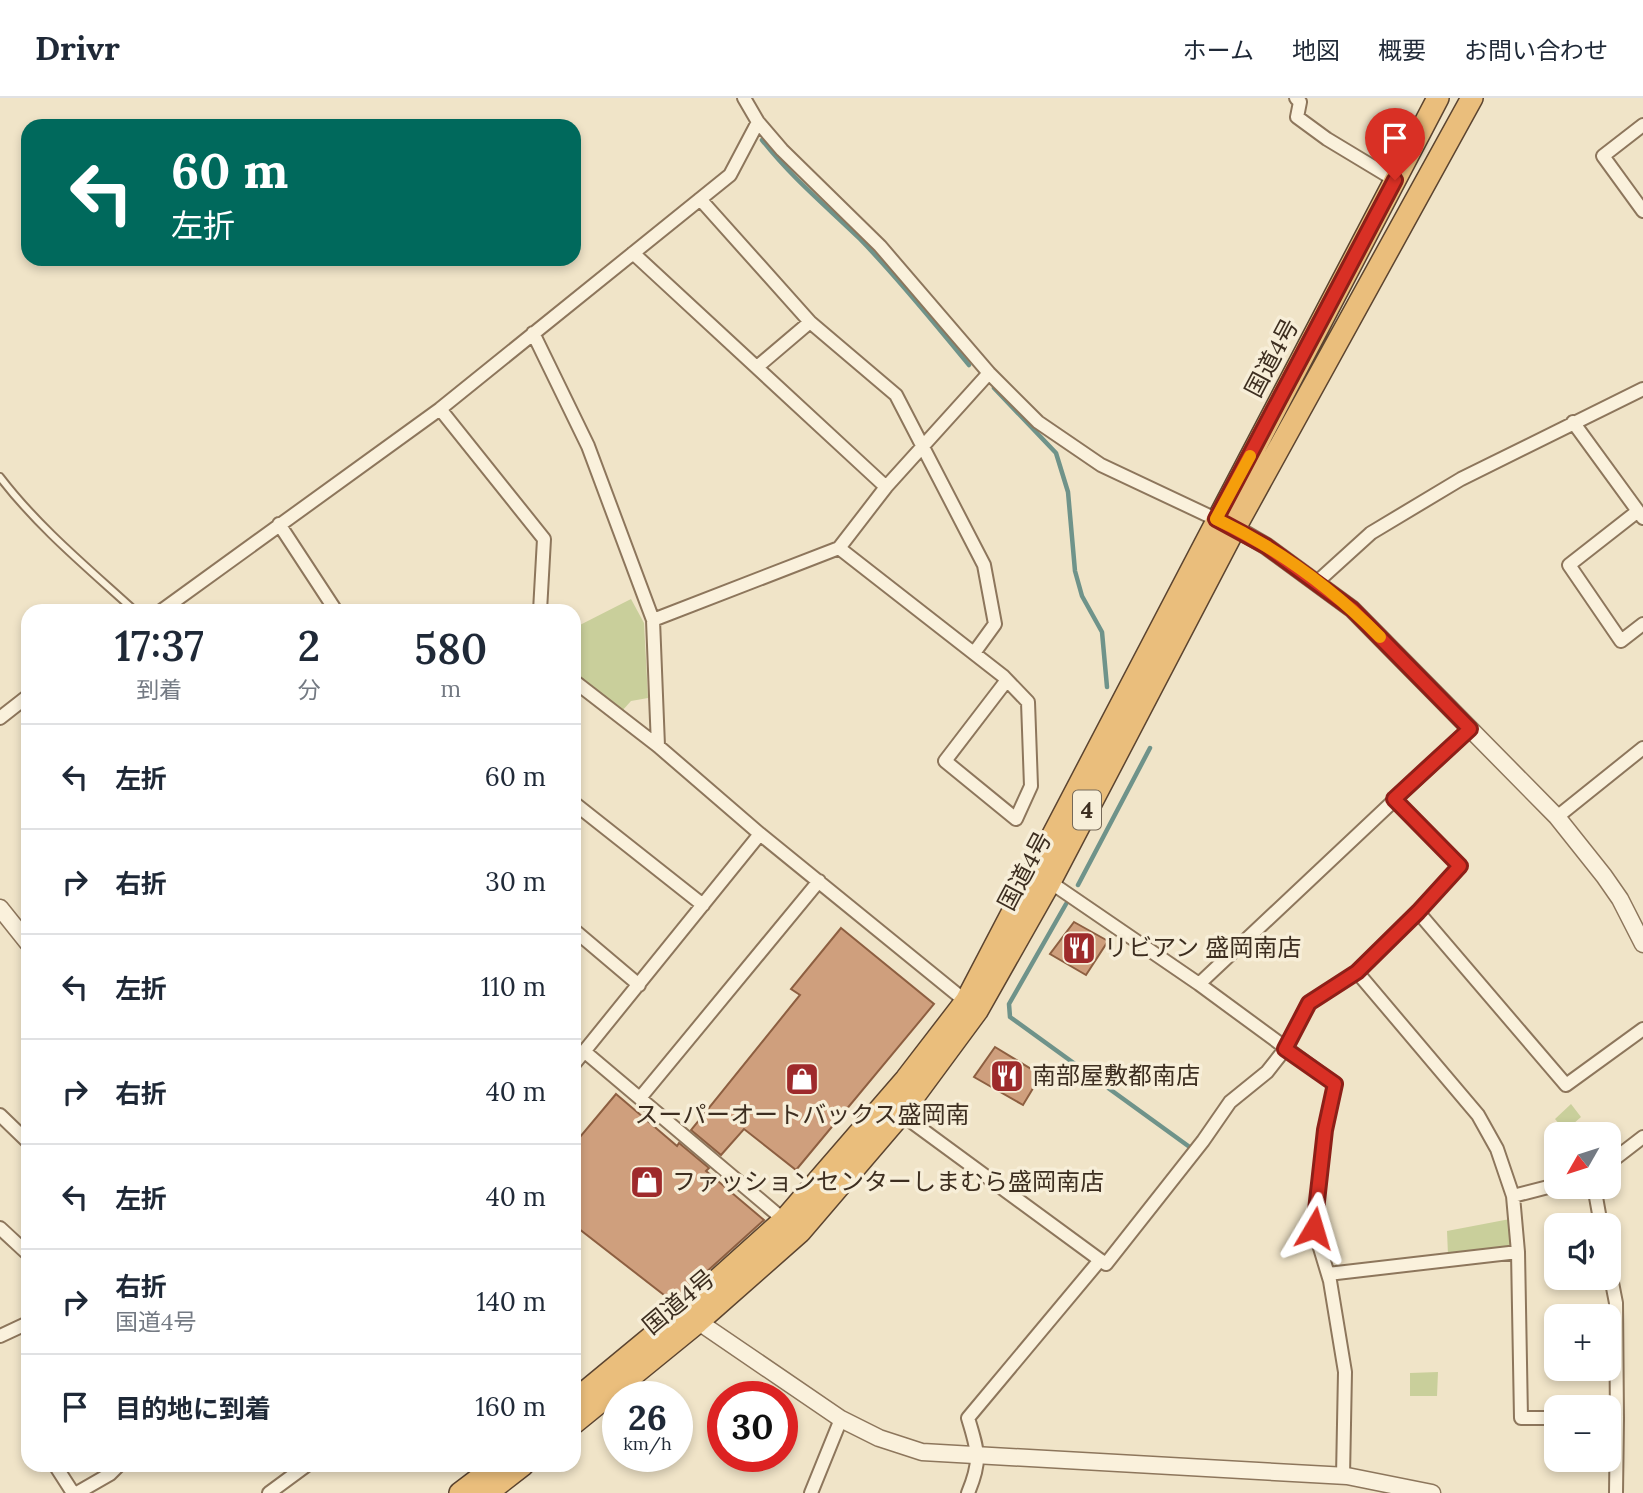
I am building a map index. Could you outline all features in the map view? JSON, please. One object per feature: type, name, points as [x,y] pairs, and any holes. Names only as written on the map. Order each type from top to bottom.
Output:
[{"type":"highway","name":"国道4号","points":[[581,1396],[800,1231],[901,1114],[1050,882],[1395,180],[1438,98]]},
{"type":"highway","name":"国道4号","points":[[581,1417],[690,1316],[784,1220],[972,1006],[1226,524],[1472,98]]},
{"type":"highway","points":[[460,1493],[497,1477]]},
{"type":"street","points":[[744,98],[758,121],[782,150],[880,246],[989,373],[1038,422],[1101,465],[1226,524],[1317,582],[1352,609],[1557,817],[1620,899],[1643,944]]},
{"type":"street","points":[[1296,98],[1300,102],[1297,117],[1327,139],[1395,180]]},
{"type":"street","points":[[170,604],[440,409],[701,199],[730,175],[758,121]]},
{"type":"street","points":[[1643,125],[1603,156],[1643,211]]},
{"type":"street","points":[[701,199],[810,322],[896,395],[984,565],[995,624],[974,653]]},
{"type":"street","points":[[633,253],[886,486]]},
{"type":"street","points":[[757,367],[810,322]]},
{"type":"street","points":[[533,333],[588,446],[653,620],[658,746]]},
{"type":"street","points":[[653,620],[839,548],[886,486],[989,373]]},
{"type":"street","points":[[1317,582],[1371,533],[1461,480],[1643,389]]},
{"type":"street","points":[[440,409],[544,540],[540,604]]},
{"type":"street","points":[[1573,422],[1640,515],[1569,565],[1621,641],[1643,624]]},
{"type":"street","points":[[279,524],[331,604]]},
{"type":"street","points":[[839,548],[974,653],[1007,680],[1028,702],[1031,786],[1016,819],[944,761],[1007,680]]},
{"type":"street","points":[[581,686],[658,746],[760,834],[972,1006]]},
{"type":"street","points":[[0,718],[21,702]]},
{"type":"street","points":[[1199,984],[1470,729]]},
{"type":"street","points":[[1557,817],[1643,748]]},
{"type":"street","points":[[901,1114],[1107,1264],[1230,1102],[1267,1072],[1285,1049],[1309,1003],[1357,972],[1460,866],[1394,799]]},
{"type":"street","points":[[581,809],[703,905]]},
{"type":"street","points":[[581,1056],[760,834]]},
{"type":"street","points":[[640,1098],[819,881]]},
{"type":"street","points":[[1050,882],[1199,984],[1335,1084],[1325,1130],[1314,1228],[1328,1274],[1345,1372],[1343,1475]]},
{"type":"street","points":[[0,908],[21,934]]},
{"type":"street","points":[[1418,912],[1566,1085],[1643,1029]]},
{"type":"street","points":[[581,936],[639,985]]},
{"type":"street","points":[[1357,972],[1478,1115],[1497,1149],[1513,1196],[1518,1252],[1521,1418],[1544,1418]]},
{"type":"street","points":[[585,1052],[784,1220]]},
{"type":"street","points":[[0,1115],[21,1135]]},
{"type":"street","points":[[1621,1154],[1643,1137]]},
{"type":"street","points":[[1513,1196],[1544,1188]]},
{"type":"street","points":[[0,1228],[21,1248]]},
{"type":"street","points":[[1328,1274],[1518,1252]]},
{"type":"street","points":[[968,1493],[977,1472],[978,1455],[968,1418],[1100,1260]]},
{"type":"street","points":[[1613,1290],[1616,1303],[1614,1395]]},
{"type":"street","points":[[690,1316],[841,1419],[879,1438],[922,1452],[1343,1475],[1433,1493]]},
{"type":"street","points":[[0,1336],[21,1326]]},
{"type":"street","points":[[811,1493],[841,1419]]},
{"type":"street","points":[[60,1472],[75,1493],[112,1472]]},
{"type":"street","points":[[269,1493],[298,1472]]},
{"type":"street","points":[[1615,1472],[1616,1493]]},
{"type":"lane","points":[[0,477],[57,541],[127,604]]},
{"type":"green space","points":[[631,599],[644,623],[648,698],[631,701],[622,711],[581,679],[581,624]]},
{"type":"green space","points":[[1571,1104],[1581,1117],[1575,1122],[1558,1122],[1555,1119]]},
{"type":"green space","points":[[1510,1219],[1511,1247],[1448,1255],[1447,1231]]},
{"type":"green space","points":[[1438,1372],[1437,1396],[1410,1396],[1410,1373]]},
{"type":"building","name":"リビアン 盛岡南店","points":[[1074,922],[1108,941],[1086,975],[1050,954]]},
{"type":"building","name":"スーパーオートバックス盛岡南","points":[[841,928],[934,1004],[796,1170],[744,1129],[721,1155],[691,1130],[800,995],[791,989]]},
{"type":"building","name":"南部屋敷都南店","points":[[995,1047],[1041,1075],[1023,1105],[974,1077]]},
{"type":"building","name":"ファッションセンターしまむら盛岡南店","points":[[616,1094],[677,1146],[679,1143],[709,1168],[706,1171],[764,1220],[673,1302],[581,1230],[581,1136]]},
{"type":"waterway","points":[[762,140],[797,179],[874,254],[969,365]]},
{"type":"waterway","points":[[994,388],[1056,453],[1068,492],[1075,571],[1082,596],[1102,632],[1107,687]]},
{"type":"waterway","points":[[1078,885],[1150,748]]},
{"type":"waterway","points":[[1066,904],[1009,1004],[1010,1017],[1191,1148]]},
{"type":"slow traffic","points":[[1250,456],[1216,519],[1266,546],[1317,582],[1352,609],[1380,637]]},
{"type":"place","name":"リビアン 盛岡南店","points":[[1079,948]]},
{"type":"place","name":"南部屋敷都南店","points":[[1007,1076]]},
{"type":"place","name":"スーパーオートバックス盛岡南","points":[[802,1079]]},
{"type":"place","name":"ファッションセンターしまむら盛岡南店","points":[[647,1182]]},
{"type":"route","points":[[1314,1228],[1325,1130],[1335,1084],[1285,1049],[1309,1003],[1357,972],[1460,866],[1394,799],[1470,729],[1352,609],[1266,546],[1216,519],[1395,180]]}]
